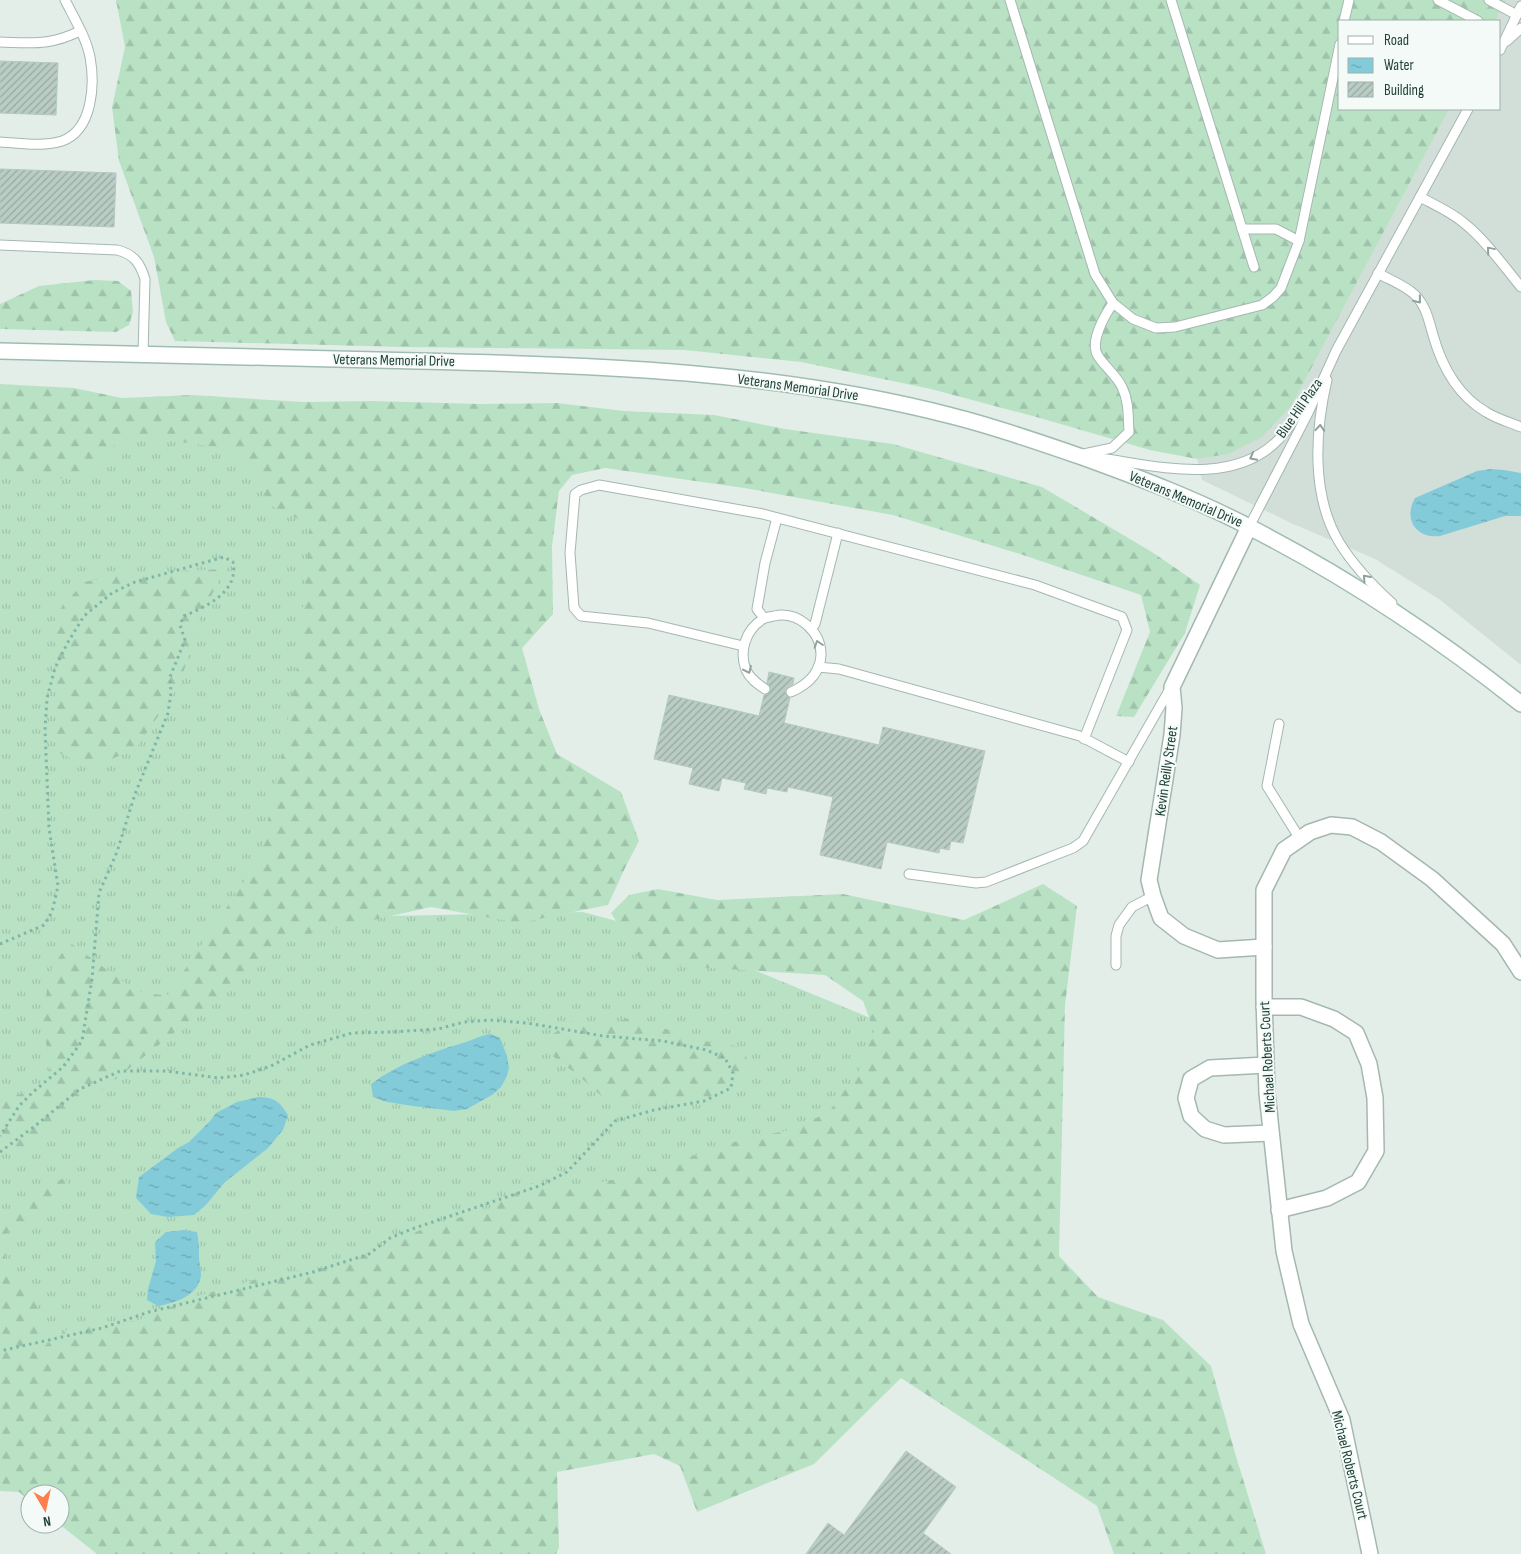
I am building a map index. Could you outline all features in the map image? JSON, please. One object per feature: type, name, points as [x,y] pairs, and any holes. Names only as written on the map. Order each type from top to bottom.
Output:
[{"type":"street","name":"Veterans Memorial Drive","points":[[0,351],[568,365],[658,370],[740,378],[824,390],[910,406],[993,427],[1076,455],[1161,487],[1249,527],[1335,574],[1413,624],[1521,704]]},
{"type":"street","name":"Kevin Reilly Street","points":[[1249,527],[1172,687],[1174,708],[1172,735],[1149,880],[1162,918],[1184,936],[1218,950],[1264,947]]},
{"type":"street","name":"Michael Roberts Court","points":[[1370,1554],[1342,1420],[1301,1324],[1284,1251],[1271,1133],[1266,1065],[1264,890],[1284,850],[1310,832],[1331,825],[1352,827],[1381,842],[1432,879],[1503,944],[1521,972]]},
{"type":"street","points":[[1264,1007],[1301,1007],[1334,1020],[1356,1033],[1369,1064],[1374,1098],[1376,1151],[1358,1182],[1327,1198],[1279,1210]]},
{"type":"street","points":[[1266,1065],[1210,1068],[1191,1079],[1186,1098],[1191,1116],[1204,1129],[1224,1135],[1271,1133]]},
{"type":"lane","points":[[0,142],[51,143],[63,140],[73,135],[81,126],[88,113],[92,74],[90,56],[65,0]]},
{"type":"lane","points":[[1010,0],[1095,274],[1113,303],[1133,319],[1156,328],[1175,327],[1262,304],[1282,288],[1299,241],[1338,54]]},
{"type":"lane","points":[[1171,0],[1254,267]]},
{"type":"lane","points":[[1344,20],[1349,0]]},
{"type":"lane","points":[[1438,0],[1476,20]]},
{"type":"lane","points":[[1489,0],[1519,10],[1503,35]]},
{"type":"lane","points":[[1501,50],[1521,28]]},
{"type":"lane","points":[[0,42],[44,44],[58,41],[80,31]]},
{"type":"lane","name":"Blue Hill Plaza","points":[[1076,455],[1187,469],[1219,468],[1251,459],[1278,440],[1290,426],[1336,351],[1467,110]]},
{"type":"lane","points":[[1420,197],[1462,221],[1477,235],[1521,287]]},
{"type":"lane","points":[[1242,229],[1276,229],[1299,241]]},
{"type":"lane","points":[[0,245],[117,250],[132,256],[142,269],[145,279],[143,354]]},
{"type":"lane","points":[[1505,268],[1521,282]]},
{"type":"lane","points":[[1378,273],[1415,295],[1423,304],[1442,362],[1449,377],[1472,403],[1486,413],[1521,427]]},
{"type":"lane","points":[[1076,455],[1112,448],[1129,432],[1128,401],[1121,385],[1096,354],[1096,342],[1102,319],[1113,303]]},
{"type":"lane","name":"Blue Hill Plaza","points":[[1249,527],[1308,413],[1336,351]]},
{"type":"lane","name":"Blue Hill Plaza","points":[[1336,351],[1324,392],[1319,431],[1321,489],[1325,506],[1339,541],[1350,558],[1380,593],[1413,624]]},
{"type":"lane","points":[[744,646],[648,623],[581,616],[574,608],[570,553],[575,494],[581,490],[599,485],[763,514],[1035,585],[1122,617],[1127,630],[1084,739]]},
{"type":"lane","points":[[764,618],[757,609],[765,563],[777,518]]},
{"type":"lane","points":[[811,629],[815,624],[838,533]]},
{"type":"lane","points":[[765,689],[754,682],[747,671],[743,659],[744,646],[748,634],[764,618],[779,615],[792,616],[804,622],[811,629],[819,642],[821,654],[818,667],[812,678],[802,687],[791,692]]},
{"type":"lane","points":[[818,667],[839,669],[1080,736],[1128,762]]},
{"type":"lane","points":[[909,874],[976,883],[986,882],[1073,848],[1083,841],[1172,687]]},
{"type":"lane","points":[[1279,724],[1267,786],[1300,839]]},
{"type":"lane","points":[[1116,965],[1116,936],[1119,925],[1132,907],[1153,896]]},
{"type":"path","points":[[0,944],[44,925],[52,912],[54,904],[58,886],[50,828],[45,730],[47,698],[55,668],[68,642],[84,616],[112,593],[135,582],[224,557],[233,562],[235,571],[225,592],[206,606],[184,616],[180,625],[185,640],[170,677],[171,693],[168,713],[138,786],[117,852],[99,893],[92,979],[82,1042],[63,1067],[18,1106],[0,1136]]},
{"type":"path","points":[[0,1152],[80,1089],[120,1071],[166,1071],[218,1078],[244,1075],[271,1066],[310,1045],[352,1033],[438,1029],[464,1022],[489,1020],[527,1023],[603,1036],[663,1041],[706,1050],[725,1058],[733,1073],[731,1088],[704,1101],[654,1110],[615,1121],[567,1172],[539,1186],[412,1229],[390,1238],[369,1254],[313,1272],[150,1312],[102,1328],[0,1351]]},
{"type":"shaded area","points":[[1459,0],[1521,0],[1521,665],[1439,599],[1375,559],[1291,523],[1202,480],[1196,453],[1400,110],[1501,110],[1501,20],[1448,20]]},
{"type":"green space","points":[[116,0],[1506,0],[1496,20],[1338,20],[1338,110],[1448,110],[1291,406],[1262,437],[1228,454],[1197,459],[1150,450],[931,389],[801,362],[685,350],[403,347],[175,341],[166,322],[154,257],[119,161],[112,107],[125,47]]},
{"type":"green space","points":[[95,280],[118,281],[131,291],[133,312],[129,325],[116,332],[0,329],[0,304],[39,286]]},
{"type":"green space","points":[[0,384],[74,388],[122,398],[192,395],[303,402],[557,403],[624,411],[714,415],[785,429],[893,444],[1042,487],[1152,552],[1200,585],[1185,633],[1134,717],[1116,716],[1150,632],[1141,595],[1023,555],[893,515],[744,488],[605,468],[572,475],[559,491],[552,546],[553,614],[522,648],[539,709],[557,754],[621,792],[639,841],[608,905],[519,923],[431,907],[288,939],[199,1013],[20,1155],[0,1146],[0,1100],[52,1085],[43,1021],[49,973],[69,942],[136,991],[167,996],[260,858],[282,753],[299,655],[310,525],[270,505],[252,468],[229,449],[125,434],[82,479],[0,476]]},
{"type":"green space","points":[[0,411],[280,444],[324,516],[288,918],[583,912],[669,935],[924,1040],[829,1148],[0,1368]]},
{"type":"green space","points":[[225,569],[198,622],[180,684],[135,750],[90,767],[57,752],[55,615],[84,582],[131,573]]},
{"type":"green space","points":[[1043,884],[1077,906],[1065,1005],[1059,1256],[1098,1297],[1163,1320],[1211,1366],[1266,1554],[1114,1554],[1097,1506],[901,1378],[814,1464],[697,1512],[680,1466],[654,1454],[557,1472],[559,1547],[556,1554],[97,1554],[70,1533],[70,1484],[20,1484],[20,1493],[0,1491],[0,1215],[65,1177],[69,1188],[5,1235],[5,1272],[36,1302],[46,1328],[35,1353],[68,1329],[139,1320],[198,1296],[274,1274],[340,1266],[425,1228],[488,1209],[537,1180],[560,1190],[638,1175],[743,1139],[785,1131],[828,1113],[859,1071],[874,1031],[863,1001],[825,975],[710,968],[641,961],[611,913],[629,895],[658,889],[717,900],[843,894],[964,920]]},
{"type":"green space","points":[[630,1017],[698,1040],[742,1047],[751,1068],[724,1100],[647,1103],[605,1099],[546,1051],[553,1034],[571,1021],[609,1026]]},
{"type":"water","points":[[1491,469],[1521,473],[1521,516],[1505,516],[1440,536],[1424,534],[1414,526],[1410,513],[1415,498],[1477,471]]},
{"type":"water","points":[[491,1034],[500,1038],[507,1056],[509,1068],[507,1076],[501,1087],[492,1095],[467,1109],[454,1111],[413,1106],[387,1102],[373,1097],[371,1084],[393,1070],[429,1054]]},
{"type":"water","points":[[258,1097],[273,1099],[288,1115],[283,1130],[268,1148],[224,1183],[206,1205],[194,1215],[168,1217],[151,1214],[136,1198],[139,1177],[189,1142],[216,1113],[237,1102]]},
{"type":"water","points":[[184,1230],[197,1232],[201,1274],[199,1283],[185,1297],[158,1306],[147,1300],[156,1261],[155,1242],[166,1232]]},
{"type":"building","points":[[0,61],[58,63],[56,115],[0,113]]},
{"type":"building","points":[[0,169],[116,173],[114,227],[0,223]]},
{"type":"building","points":[[769,672],[794,678],[793,684],[785,691],[786,695],[790,698],[784,723],[879,745],[883,727],[985,751],[963,843],[951,841],[949,850],[940,848],[939,853],[887,842],[881,869],[820,855],[833,797],[788,787],[787,792],[767,788],[766,794],[744,789],[746,783],[722,778],[719,791],[689,784],[693,768],[654,759],[669,695],[759,716],[764,695],[768,694],[771,690],[767,683]]},
{"type":"building","points":[[906,1451],[956,1487],[923,1533],[951,1554],[806,1554],[828,1523],[844,1535]]}]
